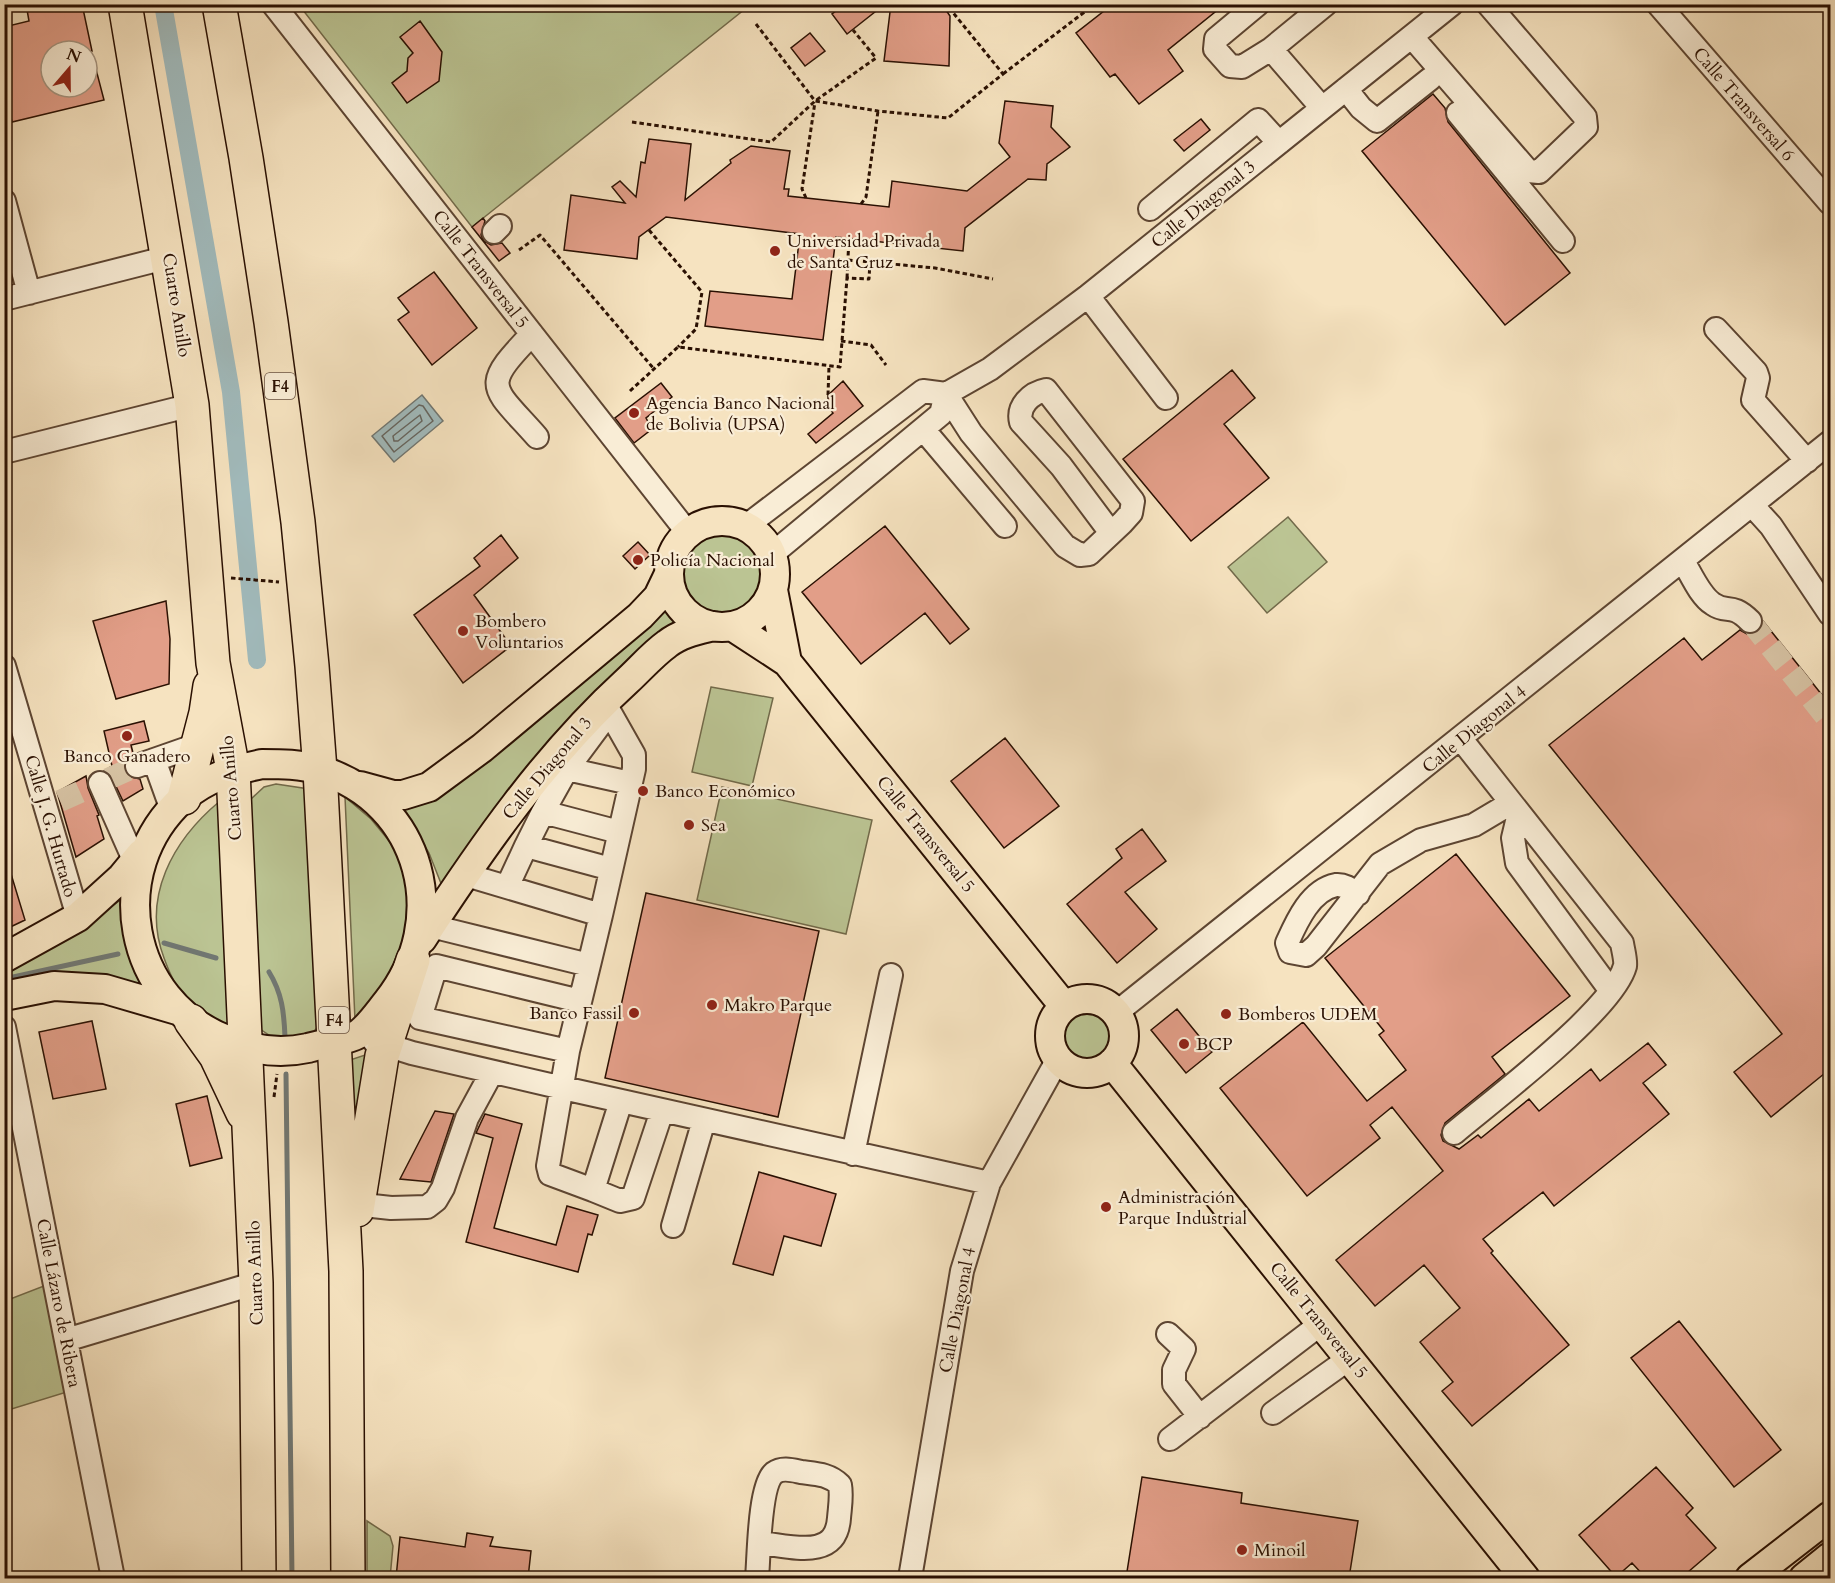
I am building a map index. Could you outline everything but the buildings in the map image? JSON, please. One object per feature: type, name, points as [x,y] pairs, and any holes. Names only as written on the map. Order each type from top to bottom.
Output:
[{"type":"highway","name":"Cuarto Anillo","points":[[125,4],[192,405],[213,663],[233,770],[256,1283],[259,1578]]},
{"type":"highway","name":"F4","points":[[219,4],[246,158],[298,522],[320,770],[373,1043],[350,1204]]},
{"type":"highway","points":[[178,804],[206,713],[213,663]]},
{"type":"highway","points":[[348,1578],[346,1271],[350,1204],[373,1043],[429,946]]},
{"type":"highway","points":[[184,1015],[216,1056],[250,1129]]},
{"type":"main road","points":[[4,958],[78,917],[140,855],[178,804],[207,782],[233,770],[262,764],[282,764],[320,770],[353,784],[393,795],[403,795],[429,787],[482,748],[640,616],[658,597],[669,574],[672,556],[688,534],[716,522],[745,527],[761,539],[771,555],[775,572],[773,590],[758,614],[723,626],[696,621],[682,609],[672,593],[669,574]]},
{"type":"main road","name":"Calle Transversal 5","points":[[773,590],[787,662]]},
{"type":"main road","name":"Calle Transversal 5","points":[[723,626],[787,662],[1064,1006]]},
{"type":"main road","name":"Calle Diagonal 3","points":[[429,946],[463,874],[502,820],[581,725],[607,707],[668,643],[687,633],[723,626]]},
{"type":"main road","points":[[353,784],[391,817],[405,838],[415,861],[421,886],[429,946]]},
{"type":"main road","points":[[140,855],[135,890],[136,934],[151,975],[184,1015],[209,1033],[246,1047],[276,1051],[373,1043]]},
{"type":"main road","points":[[4,996],[54,986],[105,989],[184,1015]]},
{"type":"main road","points":[[1086,999],[1097,1001],[1116,1013],[1121,1023],[1123,1044],[1112,1063],[1102,1069],[1085,1072],[1067,1067],[1058,1059],[1050,1038],[1051,1026],[1064,1006],[1086,999]]},
{"type":"main road","name":"Calle Transversal 5","points":[[1112,1063],[1524,1578]]},
{"type":"main road","points":[[1750,1578],[1830,1516]]},
{"type":"main road","points":[[1804,1578],[1830,1557]]},
{"type":"street","name":"Calle Transversal 5","points":[[273,4],[486,238],[532,334],[688,534]]},
{"type":"street","points":[[1258,4],[1216,39],[1215,49],[1230,66],[1242,67],[1271,49],[1326,4]]},
{"type":"street","name":"Calle Diagonal 3","points":[[745,527],[923,391],[946,394],[990,369],[1088,296],[1452,4]]},
{"type":"street","points":[[1407,41],[1528,171],[1539,172],[1586,127],[1585,117],[1488,4]]},
{"type":"street","name":"Calle Transversal 6","points":[[1658,4],[1830,203]]},
{"type":"street","points":[[1407,41],[1430,79],[1563,241]]},
{"type":"street","points":[[1271,49],[1322,108]]},
{"type":"street","points":[[1346,89],[1361,108],[1377,121],[1430,79]]},
{"type":"street","points":[[1150,209],[1258,120],[1279,143]]},
{"type":"street","points":[[4,201],[29,293]]},
{"type":"street","points":[[4,299],[169,257]]},
{"type":"street","points":[[1088,296],[1166,398]]},
{"type":"street","points":[[1716,329],[1756,372],[1758,378],[1753,400],[1807,461]]},
{"type":"street","points":[[532,334],[499,372],[495,384],[501,397],[537,437]]},
{"type":"street","points":[[946,394],[971,433],[1065,546],[1080,555],[1089,554],[1131,513],[1133,501],[1054,397],[1046,390],[1037,392],[1022,406],[1019,415],[1021,422],[1067,474],[1110,533]]},
{"type":"street","points":[[771,555],[941,414],[946,394]]},
{"type":"street","points":[[4,452],[192,405]]},
{"type":"street","points":[[923,429],[1005,526]]},
{"type":"street","points":[[868,433],[888,458]]},
{"type":"street","name":"Calle Diagonal 4","points":[[1116,1013],[1830,442]]},
{"type":"street","points":[[1752,505],[1771,526],[1830,614]]},
{"type":"street","points":[[1683,561],[1711,603],[1719,607],[1738,610],[1750,621]]},
{"type":"street","name":"Calle J. G. Hurtado","points":[[4,666],[53,805],[78,917]]},
{"type":"street","points":[[507,887],[543,812],[567,769],[607,707],[634,755],[620,832],[568,1051],[548,1166],[550,1174],[620,1201],[633,1198],[662,1111]]},
{"type":"street","points":[[1454,1133],[1587,1021],[1611,991],[1625,965],[1622,943],[1461,739]]},
{"type":"street","points":[[178,804],[146,763],[197,745]]},
{"type":"street","points":[[567,769],[630,783]]},
{"type":"street","points":[[99,783],[140,855]]},
{"type":"street","points":[[1358,894],[1380,864],[1421,840],[1474,825],[1515,808]]},
{"type":"street","points":[[1515,808],[1513,838],[1517,862],[1611,991]]},
{"type":"street","points":[[543,812],[620,832]]},
{"type":"street","points":[[526,846],[611,869]]},
{"type":"street","points":[[463,874],[601,915]]},
{"type":"street","points":[[420,1018],[429,946]]},
{"type":"street","points":[[429,946],[589,965]]},
{"type":"street","points":[[429,946],[580,1001]]},
{"type":"street","points":[[853,1154],[891,975]]},
{"type":"street","points":[[373,1043],[420,1018],[568,1051]]},
{"type":"street","name":"Calle Lázaro de Ribera","points":[[4,1027],[113,1578]]},
{"type":"street","points":[[373,1043],[662,1111],[989,1183]]},
{"type":"street","name":"Calle Diagonal 4","points":[[910,1578],[962,1271],[989,1183],[1058,1059]]},
{"type":"street","points":[[350,1204],[391,1208],[428,1207],[436,1200],[443,1188],[467,1118],[492,1072]]},
{"type":"street","points":[[593,1190],[621,1101]]},
{"type":"street","points":[[673,1226],[704,1120]]},
{"type":"street","points":[[66,1340],[256,1283]]},
{"type":"street","points":[[1170,1439],[1322,1323]]},
{"type":"street","points":[[1168,1334],[1184,1349],[1174,1370],[1174,1384],[1200,1417]]},
{"type":"street","points":[[1273,1413],[1350,1358]]},
{"type":"street","points":[[757,1578],[760,1543]]},
{"type":"path","points":[[832,4],[837,11]]},
{"type":"path","points":[[946,4],[1003,74]]},
{"type":"path","points":[[756,24],[815,101],[878,111],[948,118],[1095,4]]},
{"type":"path","points":[[632,122],[771,142],[815,101],[876,58],[853,30]]},
{"type":"path","points":[[806,198],[802,189],[815,101]]},
{"type":"path","points":[[861,204],[866,197],[878,111]]},
{"type":"path","points":[[630,391],[696,329],[702,292],[649,230]]},
{"type":"path","points":[[519,250],[540,234],[654,369]]},
{"type":"path","points":[[678,347],[840,367],[849,238]]},
{"type":"path","points":[[848,260],[935,268],[993,279]]},
{"type":"path","points":[[848,278],[869,279],[870,262]]},
{"type":"path","points":[[841,341],[871,345],[886,365]]},
{"type":"path","points":[[828,395],[829,366]]},
{"type":"path","points":[[220,578],[282,582]]},
{"type":"path","points":[[274,1104],[277,1073],[288,1072]]},
{"type":"green space","points":[[299,5],[750,5],[472,227]]},
{"type":"green space","points":[[1288,517],[1327,562],[1267,613],[1228,567]]},
{"type":"green space","points":[[722,535],[737,538],[750,546],[758,559],[761,574],[758,589],[750,602],[737,610],[722,613],[707,610],[694,602],[686,589],[683,574],[686,559],[694,546],[707,538]]},
{"type":"green space","points":[[665,605],[677,623],[596,695],[539,752],[491,816],[444,891],[429,853],[402,807]]},
{"type":"green space","points":[[711,687],[773,698],[752,786],[692,772]]},
{"type":"green space","points":[[276,784],[309,789],[320,1024],[311,1035],[272,1037],[257,1027],[251,799],[264,787]]},
{"type":"green space","points":[[722,787],[872,820],[846,934],[697,900]]},
{"type":"green space","points":[[345,797],[371,819],[397,852],[412,896],[402,967],[355,1020]]},
{"type":"green space","points":[[220,801],[236,1031],[204,1013],[182,994],[164,958],[158,935],[156,913],[159,892],[176,852],[188,833]]},
{"type":"green space","points":[[129,894],[146,992],[38,976],[5,978],[4,970],[81,928]]},
{"type":"green space","points":[[1085,1008],[1095,1010],[1104,1016],[1110,1025],[1112,1035],[1110,1045],[1104,1054],[1095,1060],[1085,1062],[1075,1060],[1066,1054],[1060,1045],[1058,1035],[1060,1025],[1066,1016],[1075,1010]]},
{"type":"green space","points":[[374,1052],[351,1177],[347,1061]]},
{"type":"green space","points":[[49,1284],[70,1391],[5,1411],[5,1301]]},
{"type":"green space","points":[[367,1521],[390,1536],[393,1546],[390,1578],[367,1578]]},
{"type":"water","points":[[422,395],[443,421],[394,462],[372,436]]},
{"type":"waterway","points":[[163,4],[231,392],[257,660]]},
{"type":"waterway","points":[[164,943],[216,958]]},
{"type":"waterway","points":[[4,979],[118,954]]},
{"type":"waterway","points":[[269,972],[282,1003],[285,1037]]},
{"type":"waterway","points":[[286,1074],[292,1578]]},
{"type":"tunnel","points":[[1750,621],[1830,722]]},
{"type":"tunnel","points":[[108,779],[137,766]]},
{"type":"tunnel","points":[[60,801],[89,788]]},
{"type":"place","name":"Universidad Privada de Santa Cruz","points":[[775,251]]},
{"type":"place","name":"Agencia Banco Nacional de Bolivia (UPSA)","points":[[634,413]]},
{"type":"place","name":"Policía Nacional","points":[[638,560]]},
{"type":"place","name":"Bombero Voluntarios","points":[[463,631]]},
{"type":"place","name":"Banco Ganadero","points":[[127,736]]},
{"type":"place","name":"Banco Económico","points":[[643,791]]},
{"type":"place","name":"Sea","points":[[689,825]]},
{"type":"place","name":"Makro Parque","points":[[712,1005]]},
{"type":"place","name":"Banco Fassil","points":[[634,1013]]},
{"type":"place","name":"Bomberos UDEM","points":[[1226,1014]]},
{"type":"place","name":"BCP","points":[[1184,1044]]},
{"type":"place","name":"Administración Parque Industrial","points":[[1106,1207]]},
{"type":"place","name":"Minoil","points":[[1242,1550]]}]
